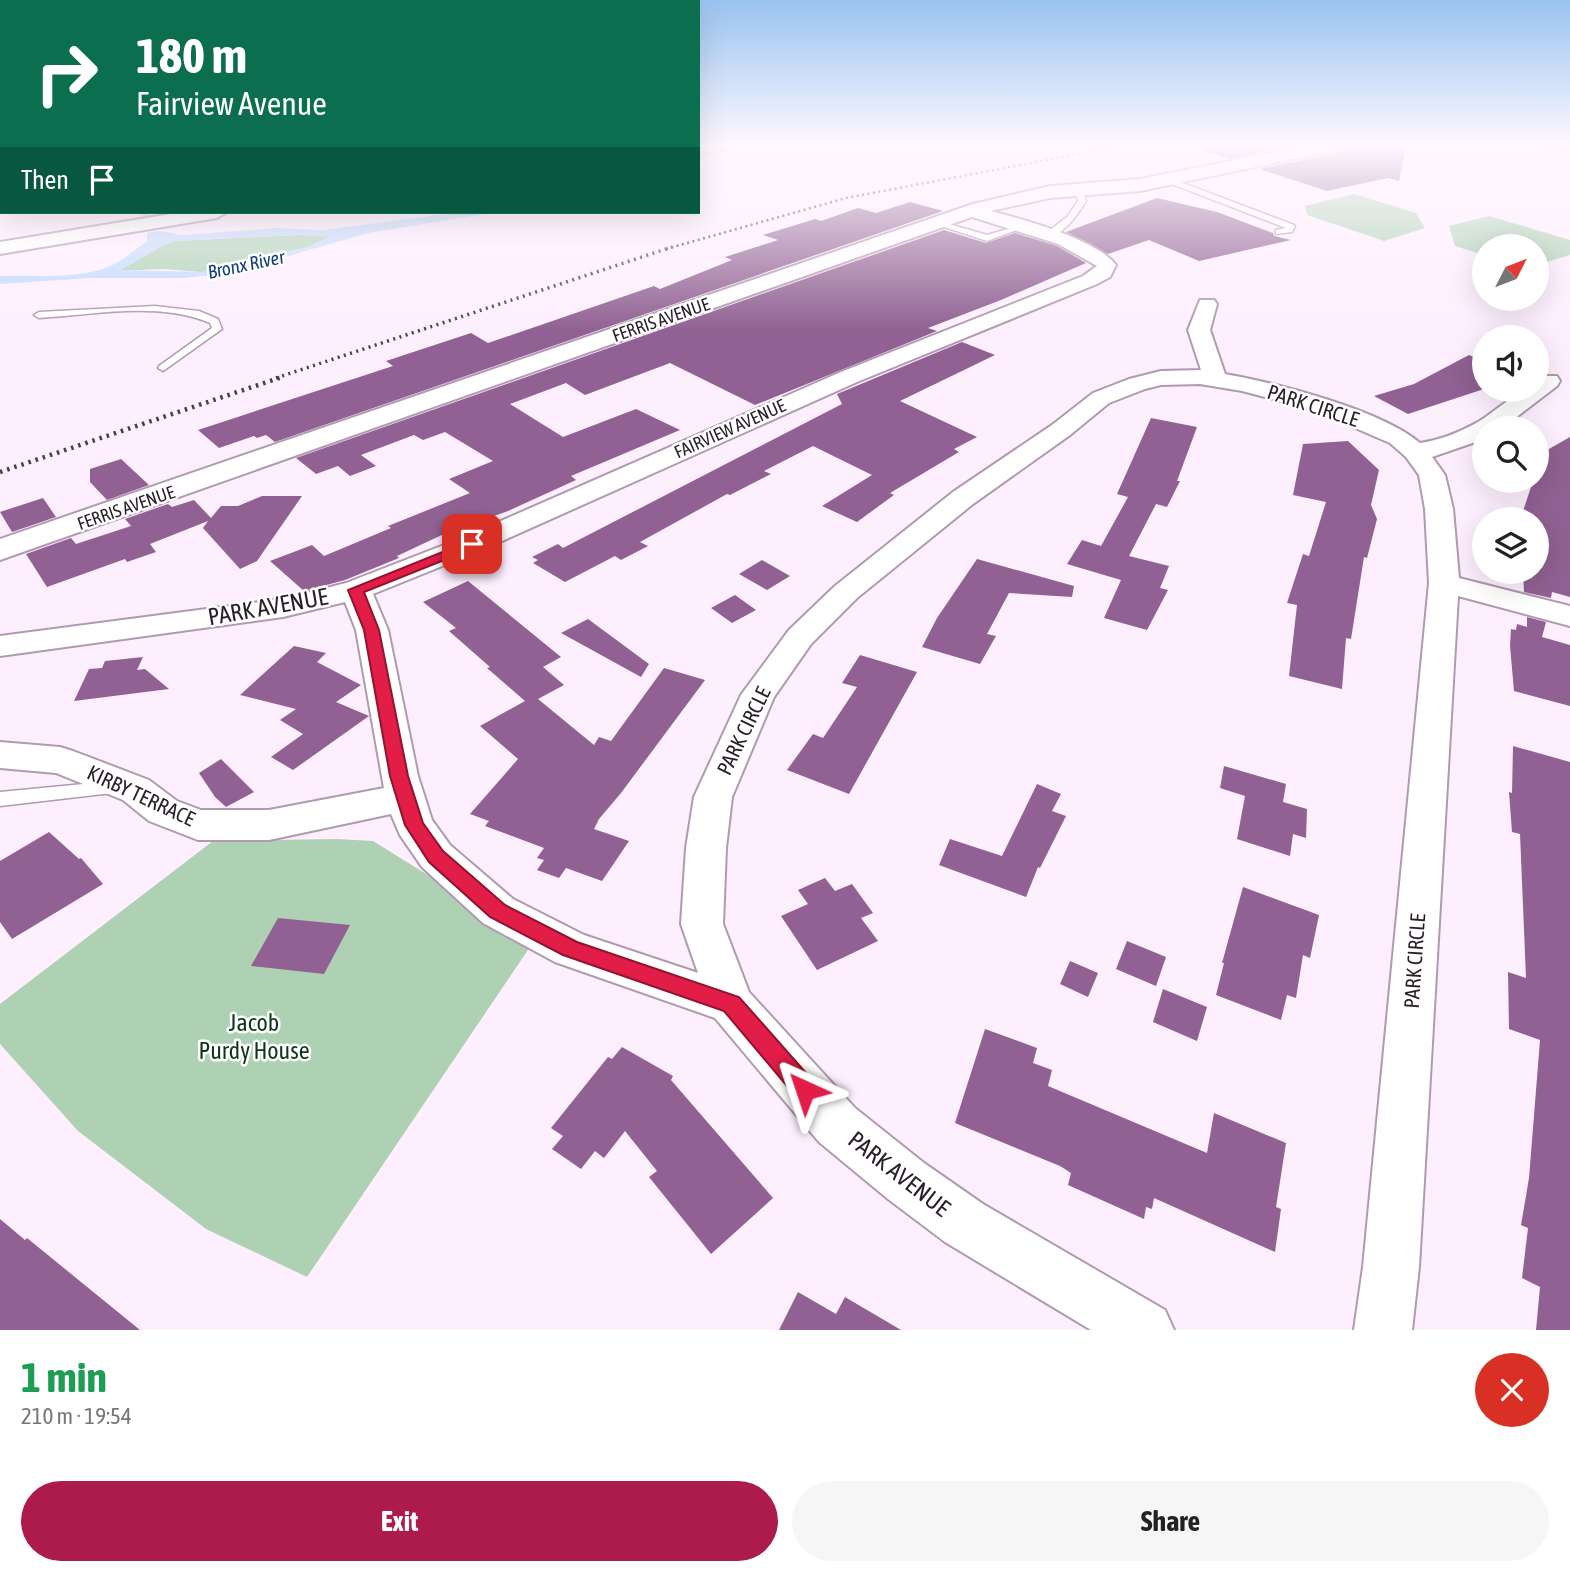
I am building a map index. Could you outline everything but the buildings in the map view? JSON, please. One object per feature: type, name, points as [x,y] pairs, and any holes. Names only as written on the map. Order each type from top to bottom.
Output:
[{"type":"main road","name":"FERRIS AVENUE","points":[[0,550],[987,207]]},
{"type":"main road","points":[[0,248],[206,214]]},
{"type":"main road","points":[[0,232],[40,221]]},
{"type":"street","points":[[972,211],[1048,236]]},
{"type":"street","name":"FAIRVIEW AVENUE","points":[[356,590],[472,544],[849,377],[1090,281],[1105,270],[1107,265],[1100,257],[1048,236]]},
{"type":"street","points":[[1207,304],[1199,330],[1216,380]]},
{"type":"street","name":"PARK CIRCLE","points":[[732,1004],[702,924],[706,848],[713,797],[758,695],[800,637],[846,592],[963,498],[1061,430],[1101,398],[1137,384],[1161,378],[1216,380],[1319,404],[1399,438],[1415,452],[1432,475],[1439,509],[1444,583],[1391,1267],[1383,1330]]},
{"type":"street","points":[[1415,452],[1441,449],[1469,438],[1526,402]]},
{"type":"street","points":[[1444,583],[1570,616]]},
{"type":"street","name":"PARK AVENUE","points":[[0,646],[283,608],[356,590],[372,630],[399,776],[414,825],[436,856],[498,911],[570,949],[732,1004],[837,1125],[906,1181],[964,1223],[1145,1330]]},
{"type":"street","name":"KIRBY TERRACE","points":[[0,755],[60,760],[136,790],[163,811],[198,825],[269,825],[407,797]]},
{"type":"lane","points":[[1048,236],[1070,219],[1078,207]]},
{"type":"lane","points":[[1240,207],[1291,227],[1279,232]]},
{"type":"lane","points":[[938,222],[987,238],[1021,227]]},
{"type":"lane","points":[[39,316],[171,310],[204,314],[215,321],[217,329],[163,368]]},
{"type":"lane","points":[[0,799],[124,785]]},
{"type":"green space","points":[[1305,207],[1397,207],[1416,213],[1425,228],[1384,241],[1307,215]]},
{"type":"green space","points":[[1489,216],[1570,240],[1570,255],[1549,261],[1549,234],[1472,234],[1472,251],[1455,246],[1449,226]]},
{"type":"green space","points":[[297,235],[332,236],[308,247],[201,272],[163,269],[117,271],[176,241]]},
{"type":"green space","name":"Jacob Purdy House","points":[[213,841],[373,841],[534,941],[307,1277],[206,1229],[78,1131],[0,1044],[0,1004]]},
{"type":"water","name":"Bronx River","points":[[446,214],[485,214],[368,233],[229,273],[184,278],[90,278],[0,284],[0,276],[56,276],[84,273],[110,266],[147,242],[147,233],[186,235],[275,228],[323,230]],"holes":[[[297,235],[331,237],[308,247],[201,272],[119,270],[161,246],[176,241]]]},
{"type":"waterway","points":[[143,214],[150,217],[149,220]]},
{"type":"railway","points":[[666,249],[814,207]]},
{"type":"railway","points":[[276,378],[672,247]]},
{"type":"railway","points":[[0,472],[282,377]]},
{"type":"route","points":[[472,544],[356,590],[372,630],[399,776],[414,825],[436,856],[498,911],[570,949],[732,1004],[805,1090]]}]
